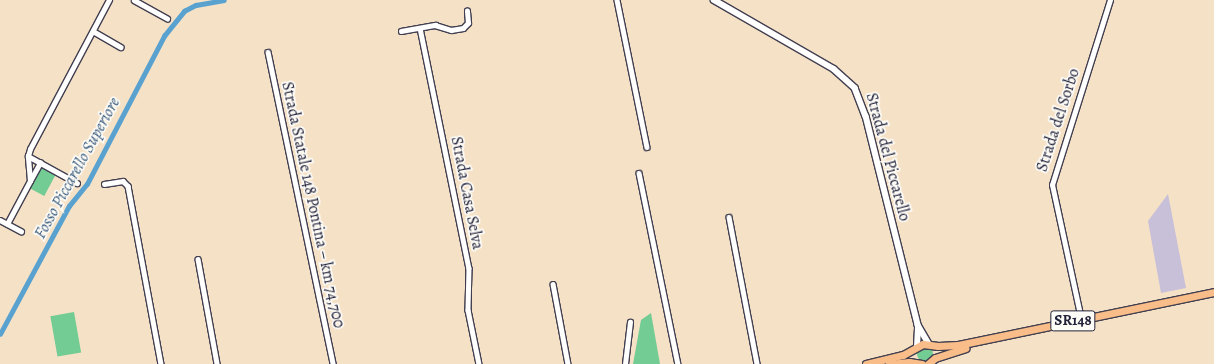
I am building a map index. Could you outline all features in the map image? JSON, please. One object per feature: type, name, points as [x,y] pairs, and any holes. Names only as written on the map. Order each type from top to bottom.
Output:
[{"type":"main road","name":"SR148","points":[[866,364],[916,348],[923,344],[958,345],[1214,292]]},
{"type":"main road","name":"SR148","points":[[932,362],[961,349],[1214,296]]},
{"type":"main road","name":"SR148","points":[[931,345],[936,352],[932,362]]},
{"type":"main road","points":[[916,348],[915,356],[920,363]]},
{"type":"main road","points":[[889,364],[920,363]]},
{"type":"street","points":[[30,181],[28,156],[109,0]]},
{"type":"street","points":[[134,0],[167,18]]},
{"type":"street","points":[[616,0],[646,147]]},
{"type":"street","name":"Strada del Piccarello","points":[[714,0],[834,69],[855,88],[866,116],[918,325],[916,348]]},
{"type":"street","name":"Strada del Sorbo","points":[[1081,319],[1052,185],[1110,0]]},
{"type":"street","points":[[401,31],[437,24],[449,30],[465,28],[468,23],[467,11]]},
{"type":"street","name":"Strada Casa Selva","points":[[420,28],[468,268],[468,310],[479,364]]},
{"type":"street","points":[[93,31],[121,47]]},
{"type":"street","name":"Strada Statale 148 Pontina – km 74,700","points":[[268,52],[333,364]]},
{"type":"street","points":[[28,156],[77,183]]},
{"type":"street","points":[[7,224],[40,163]]},
{"type":"street","points":[[639,173],[678,364]]},
{"type":"street","points":[[104,184],[123,181],[128,186],[161,364]]},
{"type":"street","points":[[729,217],[757,364]]},
{"type":"street","points":[[0,220],[22,231]]},
{"type":"street","points":[[198,260],[217,364]]},
{"type":"street","points":[[553,284],[568,364]]},
{"type":"street","points":[[625,364],[630,322]]},
{"type":"street","name":"Strada del Piccarello","points":[[918,325],[931,345]]},
{"type":"shaded area","points":[[1168,194],[1186,288],[1161,293],[1148,221]]},
{"type":"green space","points":[[41,166],[56,174],[44,196],[29,188]]},
{"type":"green space","points":[[74,312],[81,352],[57,357],[50,316]]},
{"type":"green space","points":[[651,313],[660,364],[633,364],[641,320]]},
{"type":"green space","points":[[922,346],[928,346],[933,351],[931,360],[928,362],[922,362],[917,357],[917,351]]},
{"type":"waterway","name":"Fosso Piccarello Superiore","points":[[0,334],[69,206],[87,184],[164,36],[184,11],[196,5],[224,0]]}]
